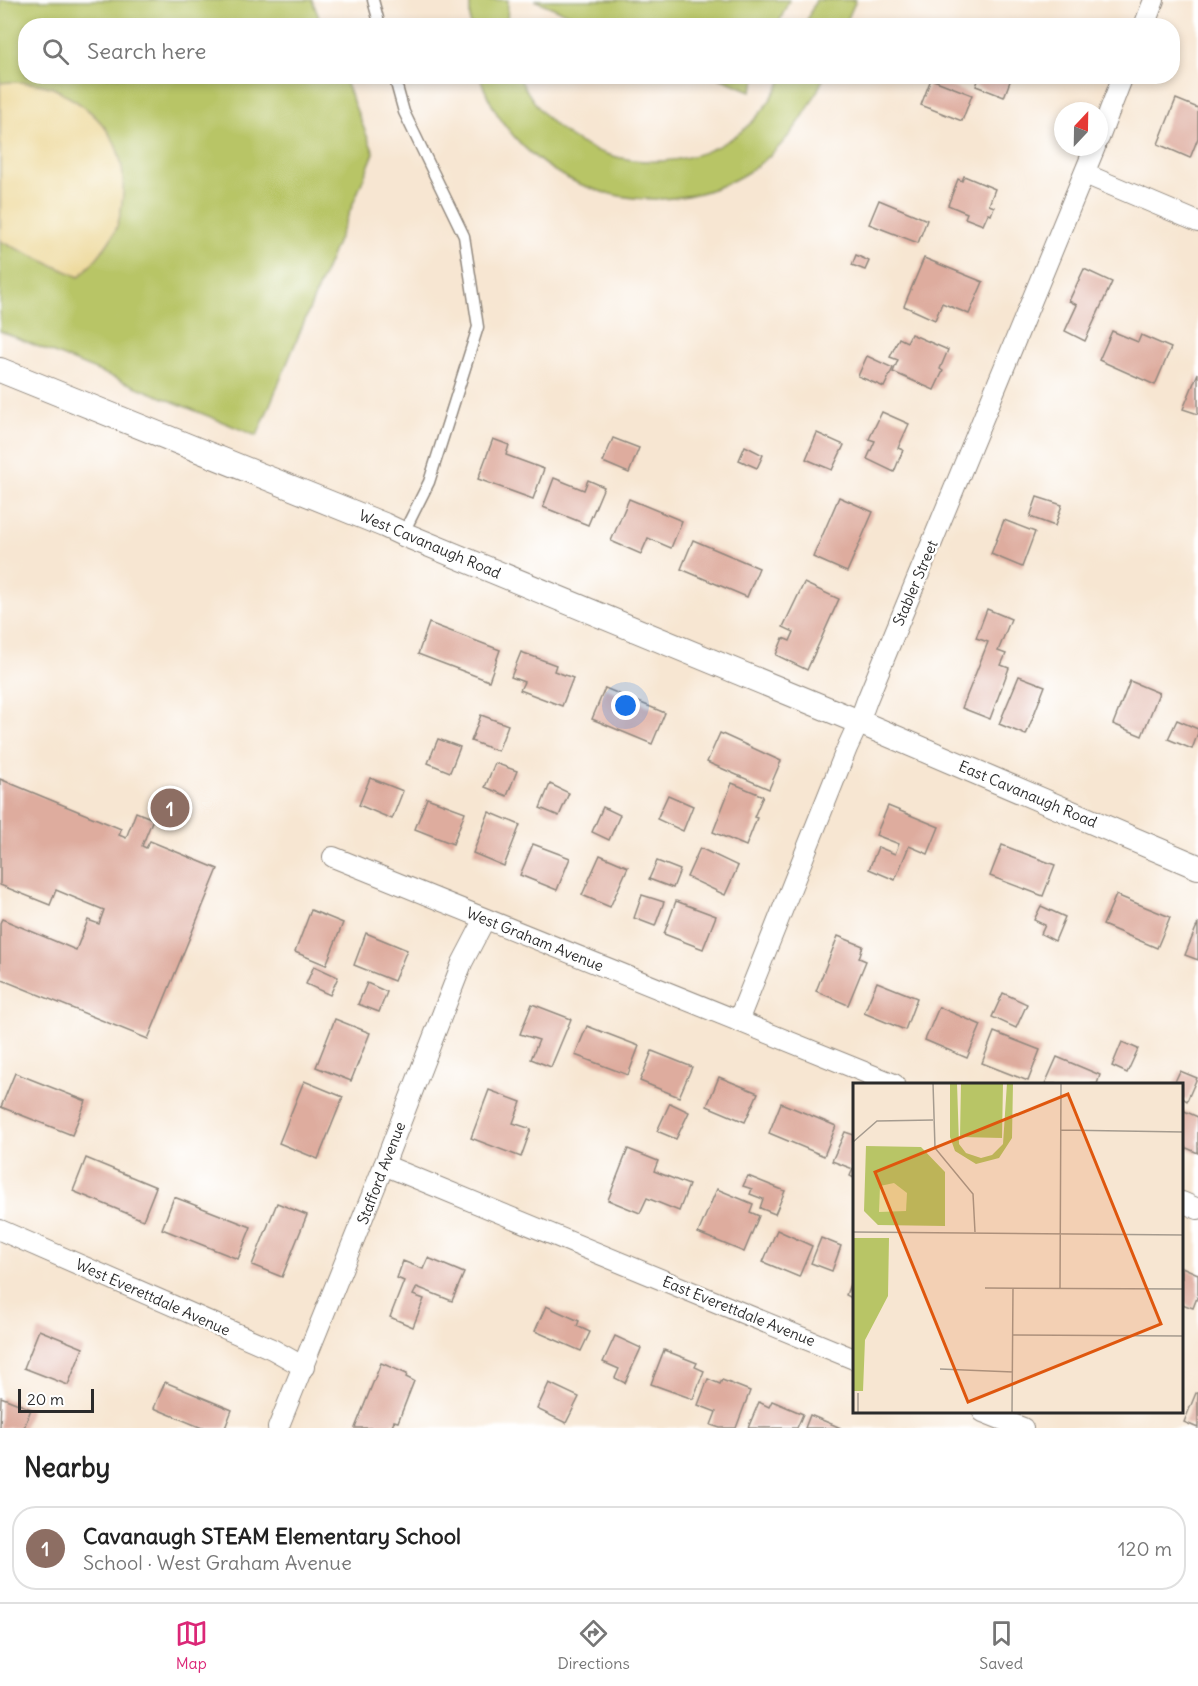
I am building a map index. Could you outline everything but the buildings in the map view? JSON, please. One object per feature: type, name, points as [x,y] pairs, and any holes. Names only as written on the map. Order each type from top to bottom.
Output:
[{"type":"street","points":[[1147,18],[1154,0]]},
{"type":"street","points":[[1108,115],[1120,84]]},
{"type":"street","name":"Stabler Street","points":[[738,1021],[847,748],[1092,156]]},
{"type":"street","points":[[1085,174],[1198,222]]},
{"type":"street","name":"West Cavanaugh Road","points":[[0,370],[375,521],[859,722]]},
{"type":"street","name":"East Cavanaugh Road","points":[[859,722],[1198,867]]},
{"type":"street","name":"West Graham Avenue","points":[[333,857],[892,1083]]},
{"type":"street","name":"Stafford Avenue","points":[[278,1428],[384,1166],[462,963],[485,919]]},
{"type":"street","name":"East Everettdale Avenue","points":[[384,1166],[853,1358]]},
{"type":"street","points":[[1183,1202],[1198,1209]]},
{"type":"street","name":"West Everettdale Avenue","points":[[0,1230],[272,1349],[304,1367]]},
{"type":"street","points":[[986,1413],[1023,1428]]},
{"type":"lane","points":[[373,0],[378,18]]},
{"type":"lane","points":[[396,84],[404,112],[464,236],[478,327],[429,482],[403,534]]},
{"type":"green space","points":[[0,0],[312,0],[319,18],[18,18],[18,84],[346,84],[374,153],[257,436],[0,331]]},
{"type":"green space","points":[[470,0],[508,0],[507,18],[470,18]]},
{"type":"green space","points":[[534,0],[789,0],[781,18],[578,18]]},
{"type":"green space","points":[[816,0],[856,0],[848,18],[808,18]]},
{"type":"green space","points":[[483,84],[523,84],[545,116],[581,143],[607,154],[635,160],[663,161],[691,156],[717,147],[741,132],[762,111],[780,84],[820,84],[802,119],[771,155],[759,165],[707,191],[667,198],[628,197],[589,188],[554,170],[523,146],[498,115]]},
{"type":"green space","points":[[734,84],[754,84],[751,91]]},
{"type":"sand","points":[[0,83],[35,84],[53,88],[92,114],[102,124],[117,149],[123,177],[123,199],[118,222],[105,248],[79,277],[0,241]]},
{"type":"place","name":"Cavanaugh STEAM Elementary School","points":[[170,808]]}]
